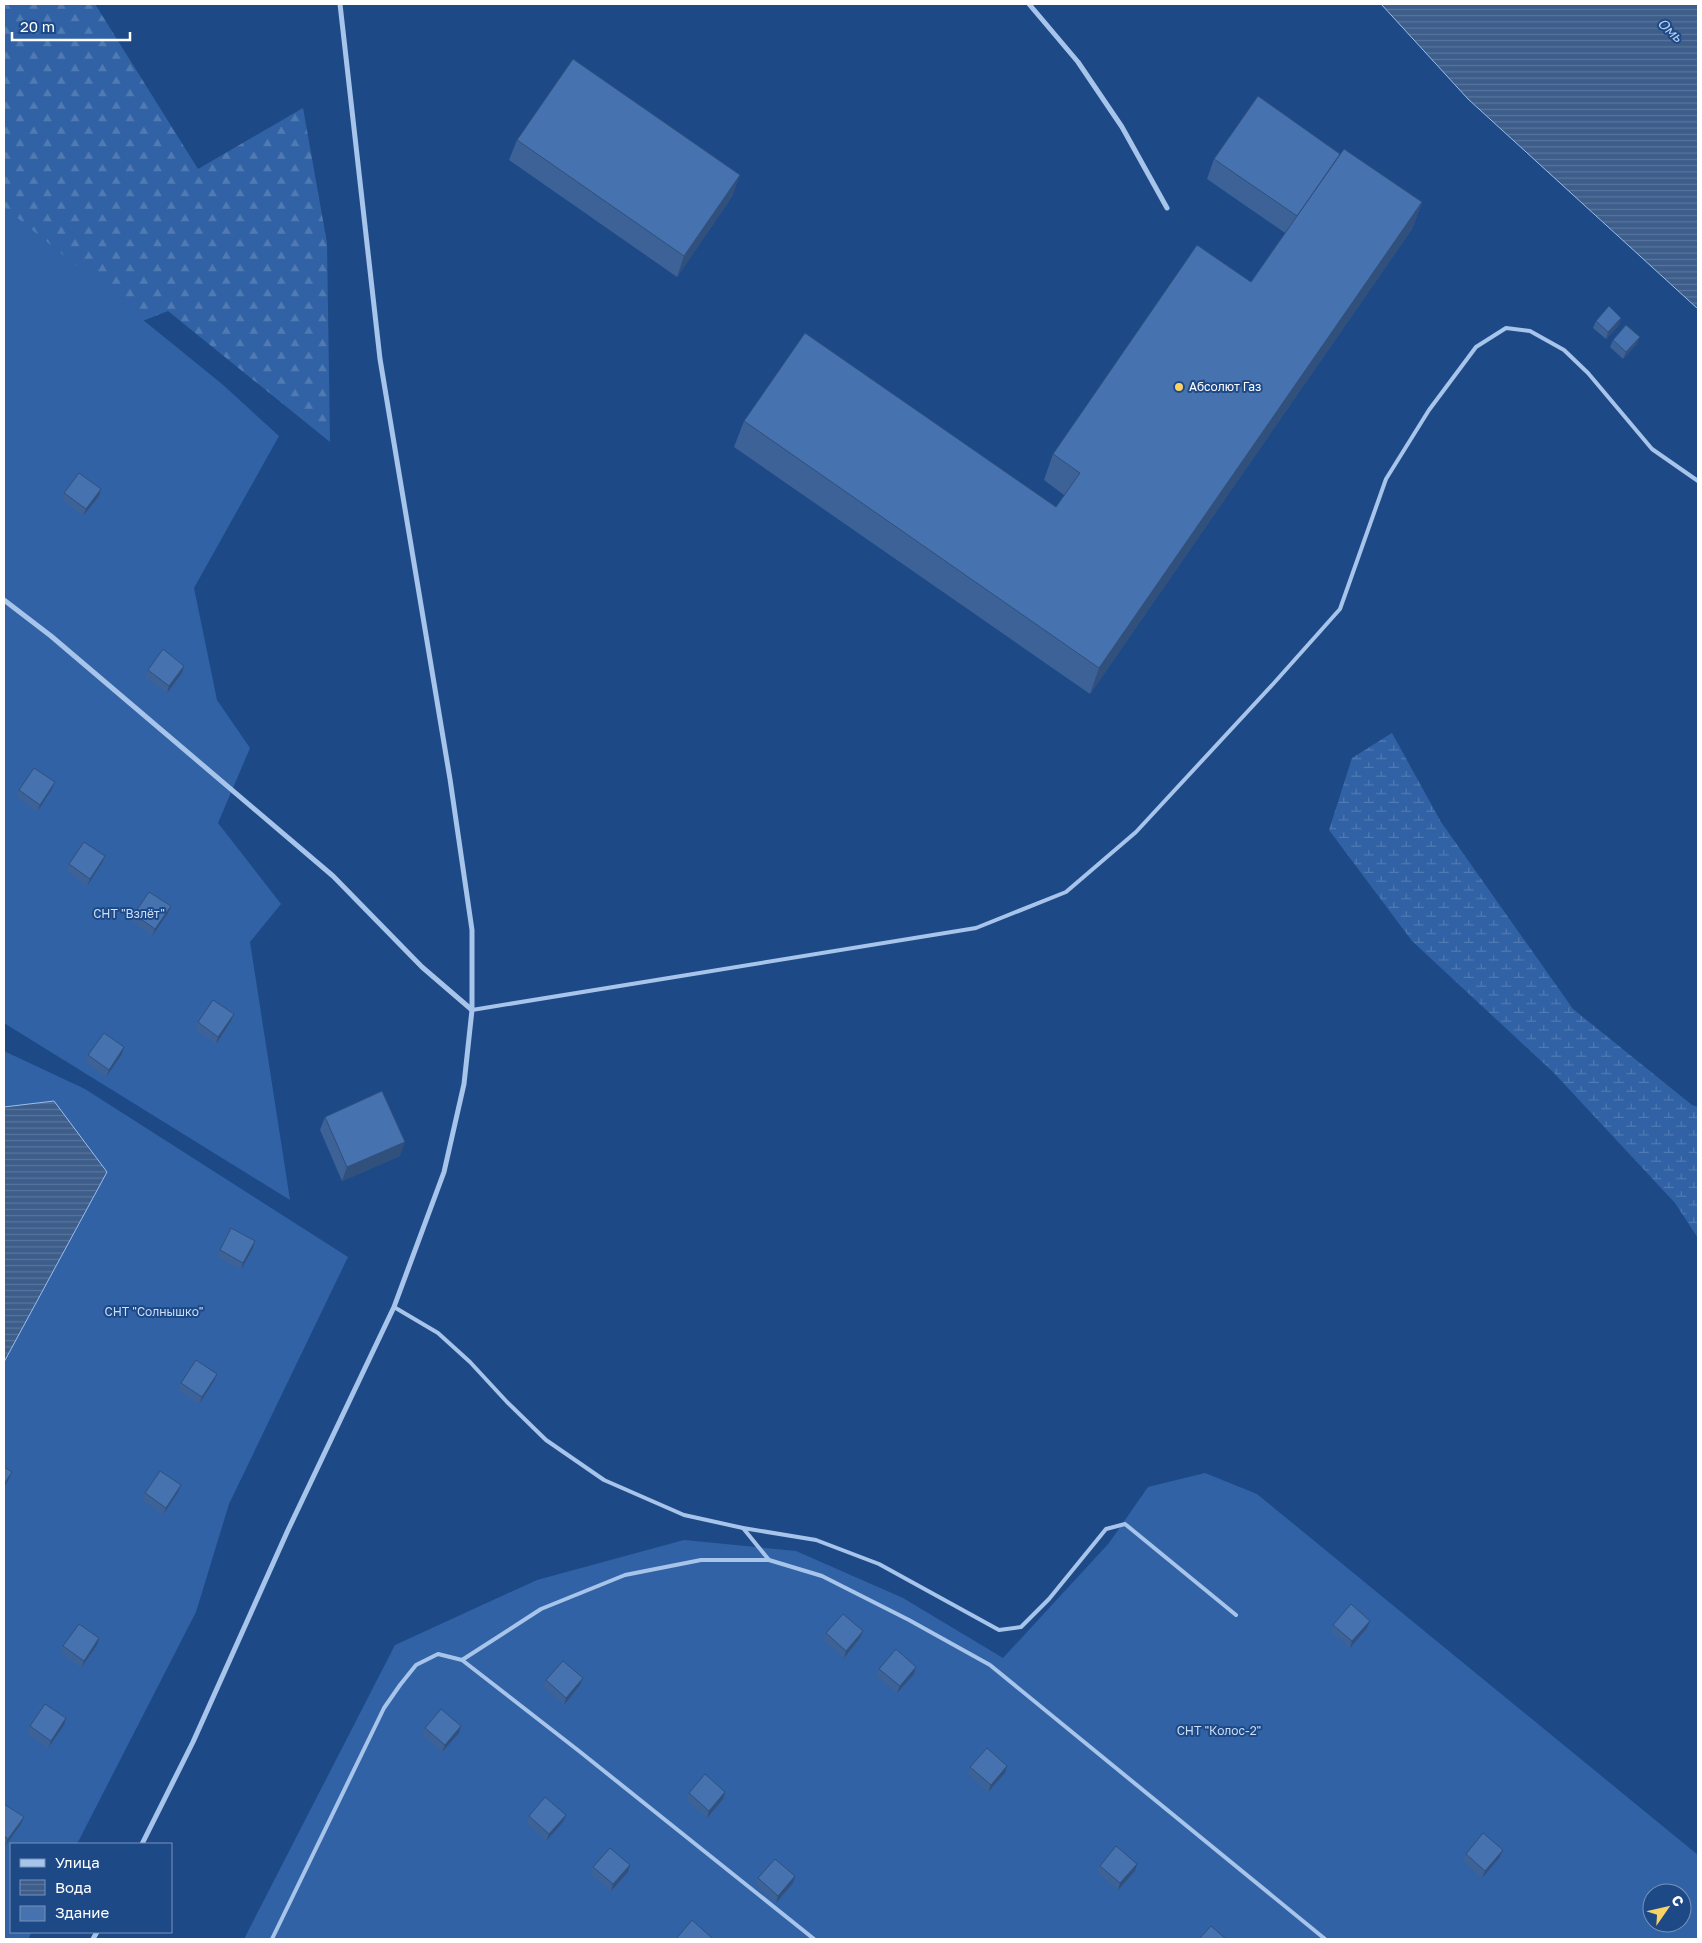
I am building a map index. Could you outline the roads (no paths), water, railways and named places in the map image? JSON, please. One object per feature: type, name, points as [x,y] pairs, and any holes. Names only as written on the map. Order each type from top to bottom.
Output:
[{"type":"street","points":[[143,1843],[194,1742],[288,1530],[394,1307],[444,1172],[464,1084],[472,1010],[472,930],[450,778],[380,359],[340,4]]},
{"type":"street","points":[[1029,4],[1078,62],[1122,127],[1167,208]]},
{"type":"street","points":[[4,600],[58,642],[325,870],[422,967],[472,1010]]},
{"type":"lane","points":[[472,1010],[976,928],[1066,892],[1136,832],[1340,610],[1386,478],[1429,410],[1476,347],[1506,328],[1530,331],[1564,350],[1588,373],[1652,449],[1698,481]]},
{"type":"lane","points":[[394,1307],[438,1334],[470,1362],[546,1440],[604,1480],[684,1514],[743,1528],[816,1540],[879,1564],[999,1630],[1021,1627],[1049,1599],[1106,1529],[1125,1524],[1236,1615]]},
{"type":"lane","points":[[743,1528],[769,1560]]},
{"type":"lane","points":[[462,1660],[541,1609],[625,1575],[701,1560],[769,1560],[822,1576],[990,1665],[1325,1939]]},
{"type":"lane","points":[[272,1939],[384,1708],[416,1665],[438,1654],[462,1660],[587,1757],[814,1939]]},
{"type":"water","name":"Омь","points":[[1381,4],[1698,4],[1698,309],[1468,99]]},
{"type":"water","points":[[54,1101],[107,1172],[4,1362],[4,1107]]},
{"type":"place","name":"Абсолют Газ","points":[[1179,387]]},
{"type":"park label","name":"СНТ \"Взлёт\"","points":[[129,914]]},
{"type":"park label","name":"СНТ \"Солнышко\"","points":[[154,1312]]},
{"type":"park label","name":"СНТ \"Колос-2\"","points":[[1219,1731]]}]
